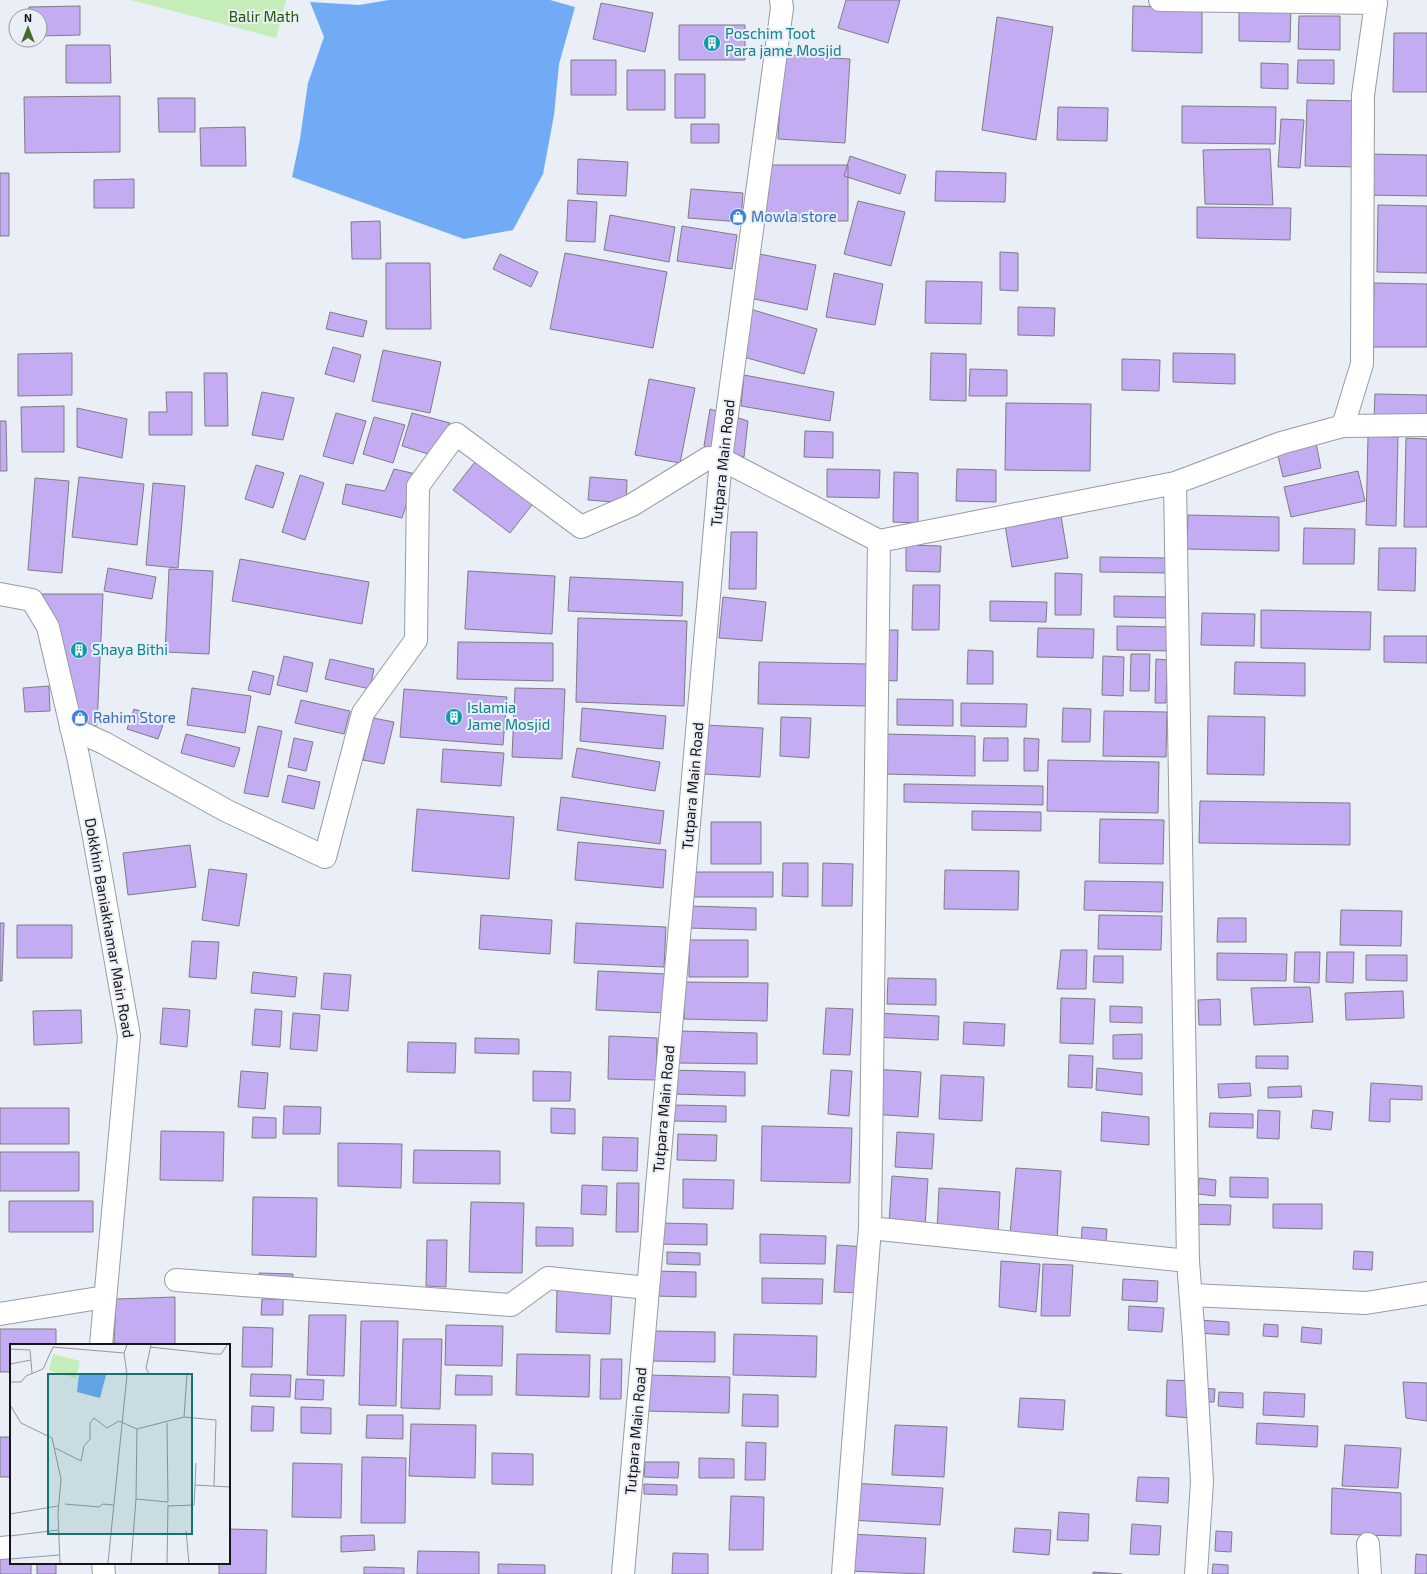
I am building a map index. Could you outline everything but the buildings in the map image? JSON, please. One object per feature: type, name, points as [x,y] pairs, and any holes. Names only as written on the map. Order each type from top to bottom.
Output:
[{"type":"street","name":"Tutpara Main Road","points":[[623,1574],[648,1288],[715,458],[781,16],[781,0]]},
{"type":"street","points":[[1160,0],[1376,3],[1363,95],[1362,364],[1343,426]]},
{"type":"street","points":[[71,728],[104,743],[227,811],[325,856],[363,712],[416,640],[418,486],[456,434],[582,527],[632,505],[715,458],[879,541],[1175,484],[1281,443],[1343,426],[1427,425]]},
{"type":"street","points":[[1175,484],[1188,1261],[1202,1482],[1196,1574]]},
{"type":"street","points":[[843,1574],[870,1228],[879,541]]},
{"type":"street","name":"Dokkhin Baniakhamar Main Road","points":[[0,594],[32,600],[48,627],[94,837],[129,1036],[101,1344]]},
{"type":"street","points":[[870,1228],[1188,1261]]},
{"type":"street","points":[[176,1280],[511,1306],[548,1278],[648,1288]]},
{"type":"street","points":[[1190,1295],[1366,1303],[1427,1293]]},
{"type":"street","points":[[0,1314],[105,1297]]},
{"type":"street","points":[[1368,1544],[1370,1574]]},
{"type":"street","points":[[0,1548],[10,1547]]},
{"type":"street","points":[[103,1564],[104,1574]]},
{"type":"green space","name":"Balir Math","points":[[131,0],[286,0],[276,38]]},
{"type":"water","points":[[389,0],[550,0],[575,7],[559,64],[554,115],[543,174],[513,230],[464,239],[292,177],[300,139],[308,83],[324,37],[310,2],[359,5]]},
{"type":"place","name":"Poschim Toot Para jame Mosjid","points":[[712,43]]},
{"type":"place","name":"Mowla store","points":[[738,217]]},
{"type":"place","name":"Shaya Bithi","points":[[79,650]]},
{"type":"place","name":"Islamia Jame Mosjid","points":[[454,717]]},
{"type":"place","name":"Rahim Store","points":[[80,718]]}]
